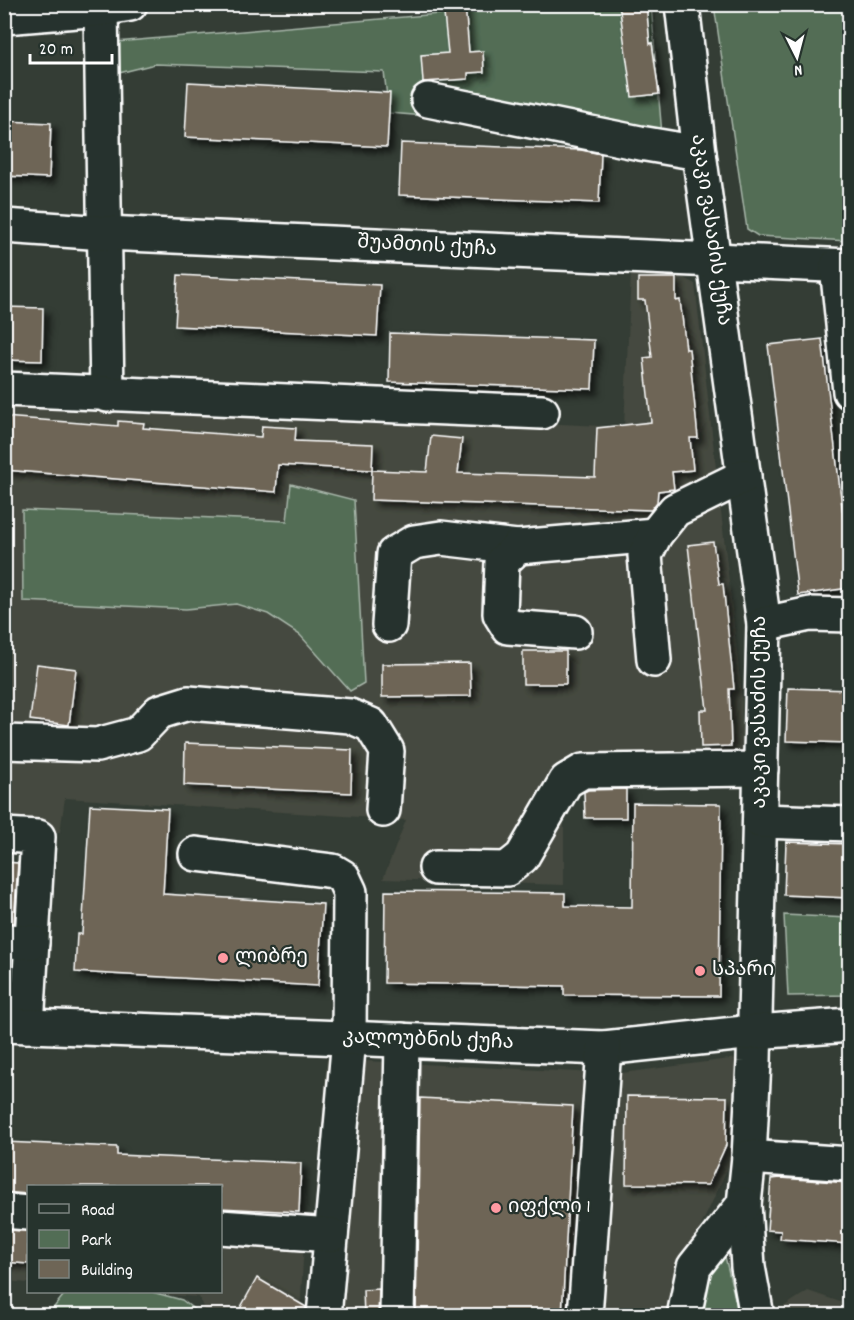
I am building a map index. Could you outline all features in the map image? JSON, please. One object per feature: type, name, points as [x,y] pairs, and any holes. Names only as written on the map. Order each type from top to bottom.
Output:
[{"type":"street","name":"აკაკი ვასაძის ქუჩა","points":[[682,4],[699,153],[764,624],[754,1032],[749,1157],[744,1204],[748,1267],[757,1316]]},
{"type":"street","points":[[4,17],[115,7],[105,233],[107,395]]},
{"type":"street","points":[[428,100],[699,153]]},
{"type":"street","name":"შუამთის ქუჩა","points":[[4,226],[105,233],[843,266]]},
{"type":"street","points":[[843,266],[849,392]]},
{"type":"street","points":[[4,389],[542,412]]},
{"type":"street","points":[[654,660],[645,555],[655,536],[675,510],[744,476]]},
{"type":"street","points":[[389,625],[394,555],[414,542],[441,538],[518,547],[655,536]]},
{"type":"street","points":[[518,547],[502,562],[500,614],[508,627],[575,632]]},
{"type":"street","points":[[764,624],[810,614],[849,615]]},
{"type":"street","points":[[4,742],[97,745],[138,734],[159,712],[188,703],[350,716],[371,725],[387,751],[383,810]]},
{"type":"street","points":[[436,867],[507,869],[522,857],[566,780],[583,771],[761,769]]},
{"type":"street","points":[[760,820],[849,824]]},
{"type":"street","points":[[4,835],[38,837],[18,941],[16,1025]]},
{"type":"street","points":[[196,854],[333,871],[343,877],[350,892],[349,1038],[324,1316]]},
{"type":"street","name":"კალოუბნის ქუჩა","points":[[16,1025],[604,1048],[754,1032],[849,1025]]},
{"type":"street","points":[[397,1316],[402,1040]]},
{"type":"street","points":[[585,1316],[604,1048]]},
{"type":"street","points":[[749,1157],[849,1164]]},
{"type":"street","points":[[684,1316],[694,1267],[744,1204]]},
{"type":"street","points":[[4,1211],[27,1213]]},
{"type":"street","points":[[222,1227],[331,1235]]},
{"type":"shaded area","points":[[631,272],[678,275],[695,284],[742,696],[742,780],[593,776],[564,804],[564,885],[383,879],[406,820],[65,798],[60,832],[5,830],[5,398],[624,427]]},
{"type":"shaded area","points":[[737,1058],[742,1064],[739,1144],[675,1282],[670,1315],[307,1316],[327,1059],[614,1074]]},
{"type":"shaded area","points":[[4,1221],[27,1223],[27,1283],[5,1281]]},
{"type":"shaded area","points":[[222,1236],[304,1242],[300,1315],[206,1315],[199,1297],[145,1293],[222,1293]]},
{"type":"shaded area","points":[[808,1291],[849,1305],[849,1315],[769,1316]]},
{"type":"green space","points":[[542,5],[651,5],[662,135],[389,113],[384,72],[155,64],[119,73],[116,42]]},
{"type":"green space","points":[[714,5],[849,5],[849,241],[758,236],[747,229]]},
{"type":"green space","points":[[291,484],[354,500],[364,683],[350,691],[300,635],[268,614],[236,604],[186,609],[23,601],[22,510],[287,521]]},
{"type":"green space","points":[[784,915],[849,918],[849,995],[788,996]]},
{"type":"green space","points":[[722,1244],[739,1315],[695,1316],[706,1280]]},
{"type":"green space","points":[[65,1293],[156,1293],[182,1300],[201,1315],[48,1315]]},
{"type":"building","points":[[443,4],[465,4],[469,52],[483,51],[484,72],[468,73],[468,79],[423,82],[421,55],[448,53]]},
{"type":"building","points":[[619,4],[646,4],[659,94],[632,97]]},
{"type":"building","points":[[188,82],[390,93],[387,147],[185,137]]},
{"type":"building","points":[[4,121],[51,123],[49,178],[4,176]]},
{"type":"building","points":[[401,143],[581,150],[601,154],[599,203],[399,195]]},
{"type":"building","points":[[178,275],[380,285],[377,336],[175,326]]},
{"type":"building","points":[[638,278],[676,278],[676,301],[680,300],[686,349],[689,349],[698,438],[690,438],[693,470],[672,472],[674,489],[658,491],[657,502],[651,510],[371,500],[372,470],[427,472],[431,436],[462,439],[458,473],[595,477],[597,428],[651,422],[644,358],[652,357],[645,300],[638,300]]},
{"type":"building","points":[[4,307],[43,308],[42,361],[4,360]]},
{"type":"building","points":[[390,333],[594,340],[592,389],[389,382]]},
{"type":"building","points":[[822,339],[849,565],[849,588],[798,595],[768,345]]},
{"type":"building","points":[[4,417],[118,426],[118,421],[144,423],[143,428],[261,437],[262,426],[296,428],[295,441],[373,444],[372,470],[278,465],[276,492],[4,470]]},
{"type":"building","points":[[713,542],[719,584],[723,584],[734,689],[729,689],[731,746],[701,747],[700,710],[707,710],[688,545]]},
{"type":"building","points":[[523,651],[566,651],[566,684],[523,684]]},
{"type":"building","points":[[470,663],[471,696],[382,697],[382,664]]},
{"type":"building","points":[[37,664],[76,669],[69,725],[30,720]]},
{"type":"building","points":[[788,688],[849,690],[849,743],[786,741]]},
{"type":"building","points":[[185,743],[352,750],[351,793],[184,785]]},
{"type":"building","points":[[626,789],[626,818],[585,818],[584,792]]},
{"type":"building","points":[[633,803],[721,804],[719,996],[564,995],[564,986],[384,983],[385,891],[565,893],[565,906],[632,907]]},
{"type":"building","points":[[90,805],[168,809],[163,894],[323,904],[318,986],[75,972],[77,934],[82,934]]},
{"type":"building","points":[[786,842],[849,844],[849,898],[784,895]]},
{"type":"building","points":[[4,862],[18,863],[14,923],[4,922]]},
{"type":"building","points":[[627,1096],[727,1097],[726,1145],[708,1185],[626,1184]]},
{"type":"building","points":[[420,1098],[573,1106],[562,1316],[416,1316]]},
{"type":"building","points":[[4,1142],[117,1147],[117,1155],[301,1163],[299,1212],[222,1208],[222,1185],[27,1185],[27,1194],[4,1192]]},
{"type":"building","points":[[771,1179],[849,1183],[849,1244],[780,1239],[781,1231],[767,1230]]},
{"type":"building","points":[[4,1230],[27,1231],[27,1264],[4,1262]]},
{"type":"building","points":[[257,1278],[306,1307],[305,1316],[236,1316]]},
{"type":"building","points":[[379,1289],[378,1315],[364,1316],[363,1290]]},
{"type":"place","name":"ლიბრე","points":[[223,958]]},
{"type":"place","name":"სპარი","points":[[700,971]]},
{"type":"place","name":"იფქლი 1","points":[[496,1208]]}]
